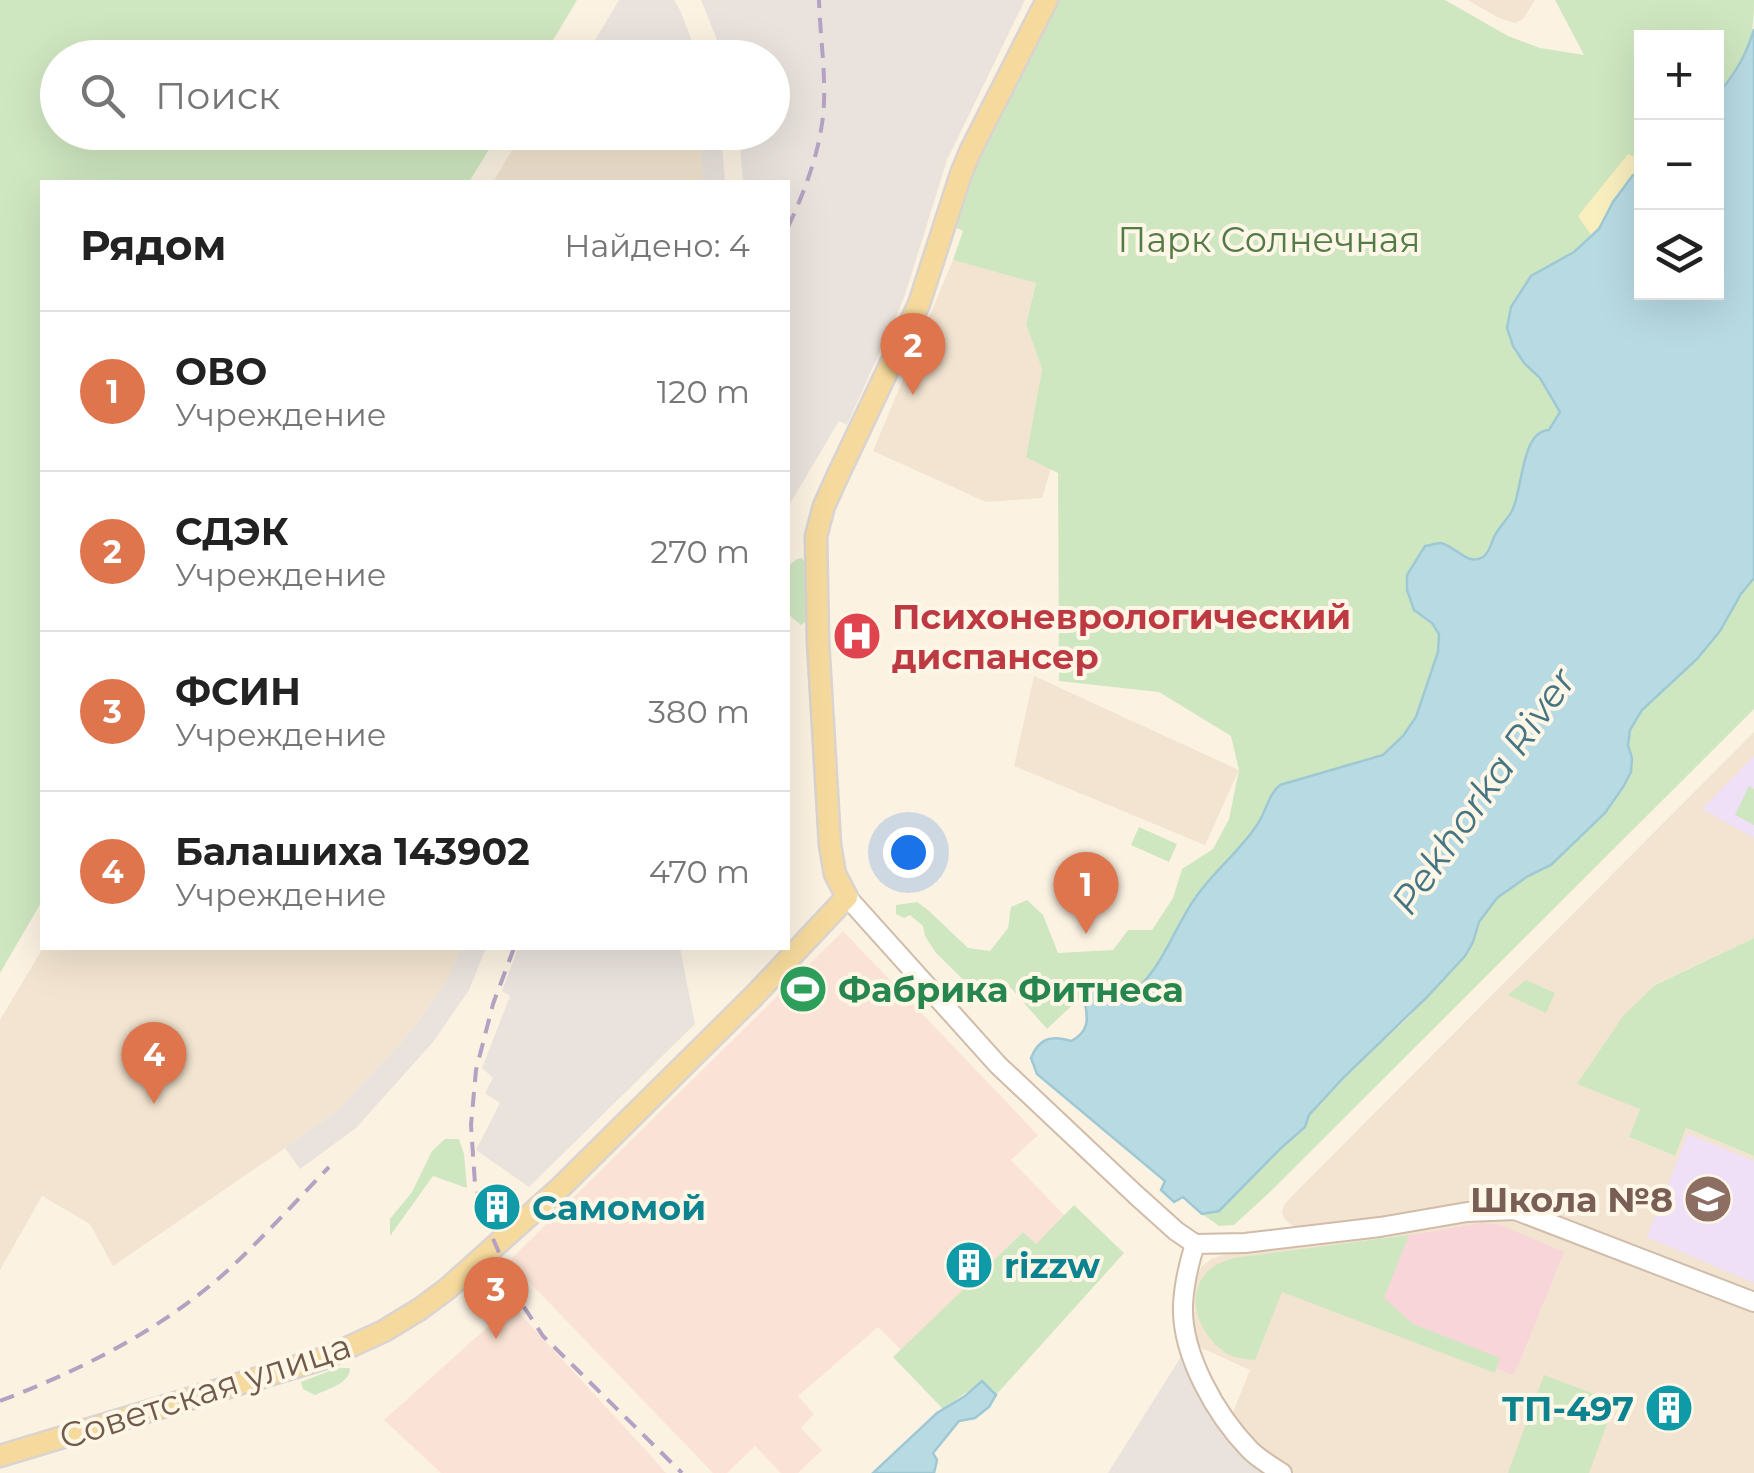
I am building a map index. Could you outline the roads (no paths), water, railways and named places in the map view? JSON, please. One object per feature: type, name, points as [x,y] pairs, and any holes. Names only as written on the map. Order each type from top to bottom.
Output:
[{"type":"main road","points":[[1047,0],[960,174],[918,304],[819,522],[815,547],[818,640],[830,845],[835,874],[847,897],[1010,1077],[1136,1195],[1195,1244],[1246,1243],[1467,1212],[1515,1210],[1754,1302]]},
{"type":"main road","name":"Советская улица","points":[[0,1456],[325,1358],[420,1309],[562,1188],[847,897]]},
{"type":"main road","points":[[1195,1244],[1183,1306],[1187,1342],[1223,1417],[1252,1452],[1282,1473]]},
{"type":"water","name":"Pekhorka River","points":[[1754,29],[1754,578],[1697,659],[1642,710],[1630,730],[1631,772],[1605,813],[1551,865],[1497,898],[1479,922],[1465,956],[1344,1077],[1309,1115],[1305,1127],[1219,1211],[1202,1214],[1183,1197],[1174,1202],[1161,1190],[1165,1181],[1037,1074],[1031,1058],[1034,1051],[1046,1040],[1071,1041],[1080,1034],[1087,1019],[1084,997],[1089,986],[1098,984],[1124,998],[1137,989],[1165,952],[1196,897],[1250,834],[1280,785],[1383,755],[1416,717],[1438,652],[1439,634],[1432,623],[1414,610],[1407,575],[1425,546],[1440,543],[1472,559],[1485,555],[1512,511],[1533,440],[1549,430],[1560,412],[1540,378],[1513,346],[1507,328],[1511,307],[1531,276],[1574,252],[1599,229],[1634,175],[1634,300],[1724,300],[1724,86]]},
{"type":"water","points":[[982,1381],[996,1395],[975,1418],[959,1421],[933,1453],[937,1460],[934,1473],[873,1473],[937,1413]]},
{"type":"railway","points":[[790,223],[810,173],[823,116],[819,0]]},
{"type":"railway","points":[[513,950],[493,1004],[476,1070],[471,1125],[475,1184],[489,1229],[518,1298],[543,1336],[682,1473]]},
{"type":"railway","points":[[0,1401],[90,1362],[175,1312],[239,1259],[329,1167]]},
{"type":"place","name":"СДЭК","points":[[913,395]]},
{"type":"place","name":"Психоневрологический диспансер","points":[[857,636]]},
{"type":"place","name":"ОВО","points":[[1086,934]]},
{"type":"place","name":"Фабрика Фитнеса","points":[[803,989]]},
{"type":"place","name":"Балашиха 143902","points":[[154,1104]]},
{"type":"place","name":"Школа №8","points":[[1708,1199]]},
{"type":"place","name":"Самомой","points":[[497,1207]]},
{"type":"place","name":"rizzw","points":[[969,1265]]},
{"type":"place","name":"ФСИН","points":[[496,1339]]},
{"type":"place","name":"ТП-497","points":[[1669,1408]]},
{"type":"park label","name":"Парк Солнечная","points":[[1269,239]]}]
